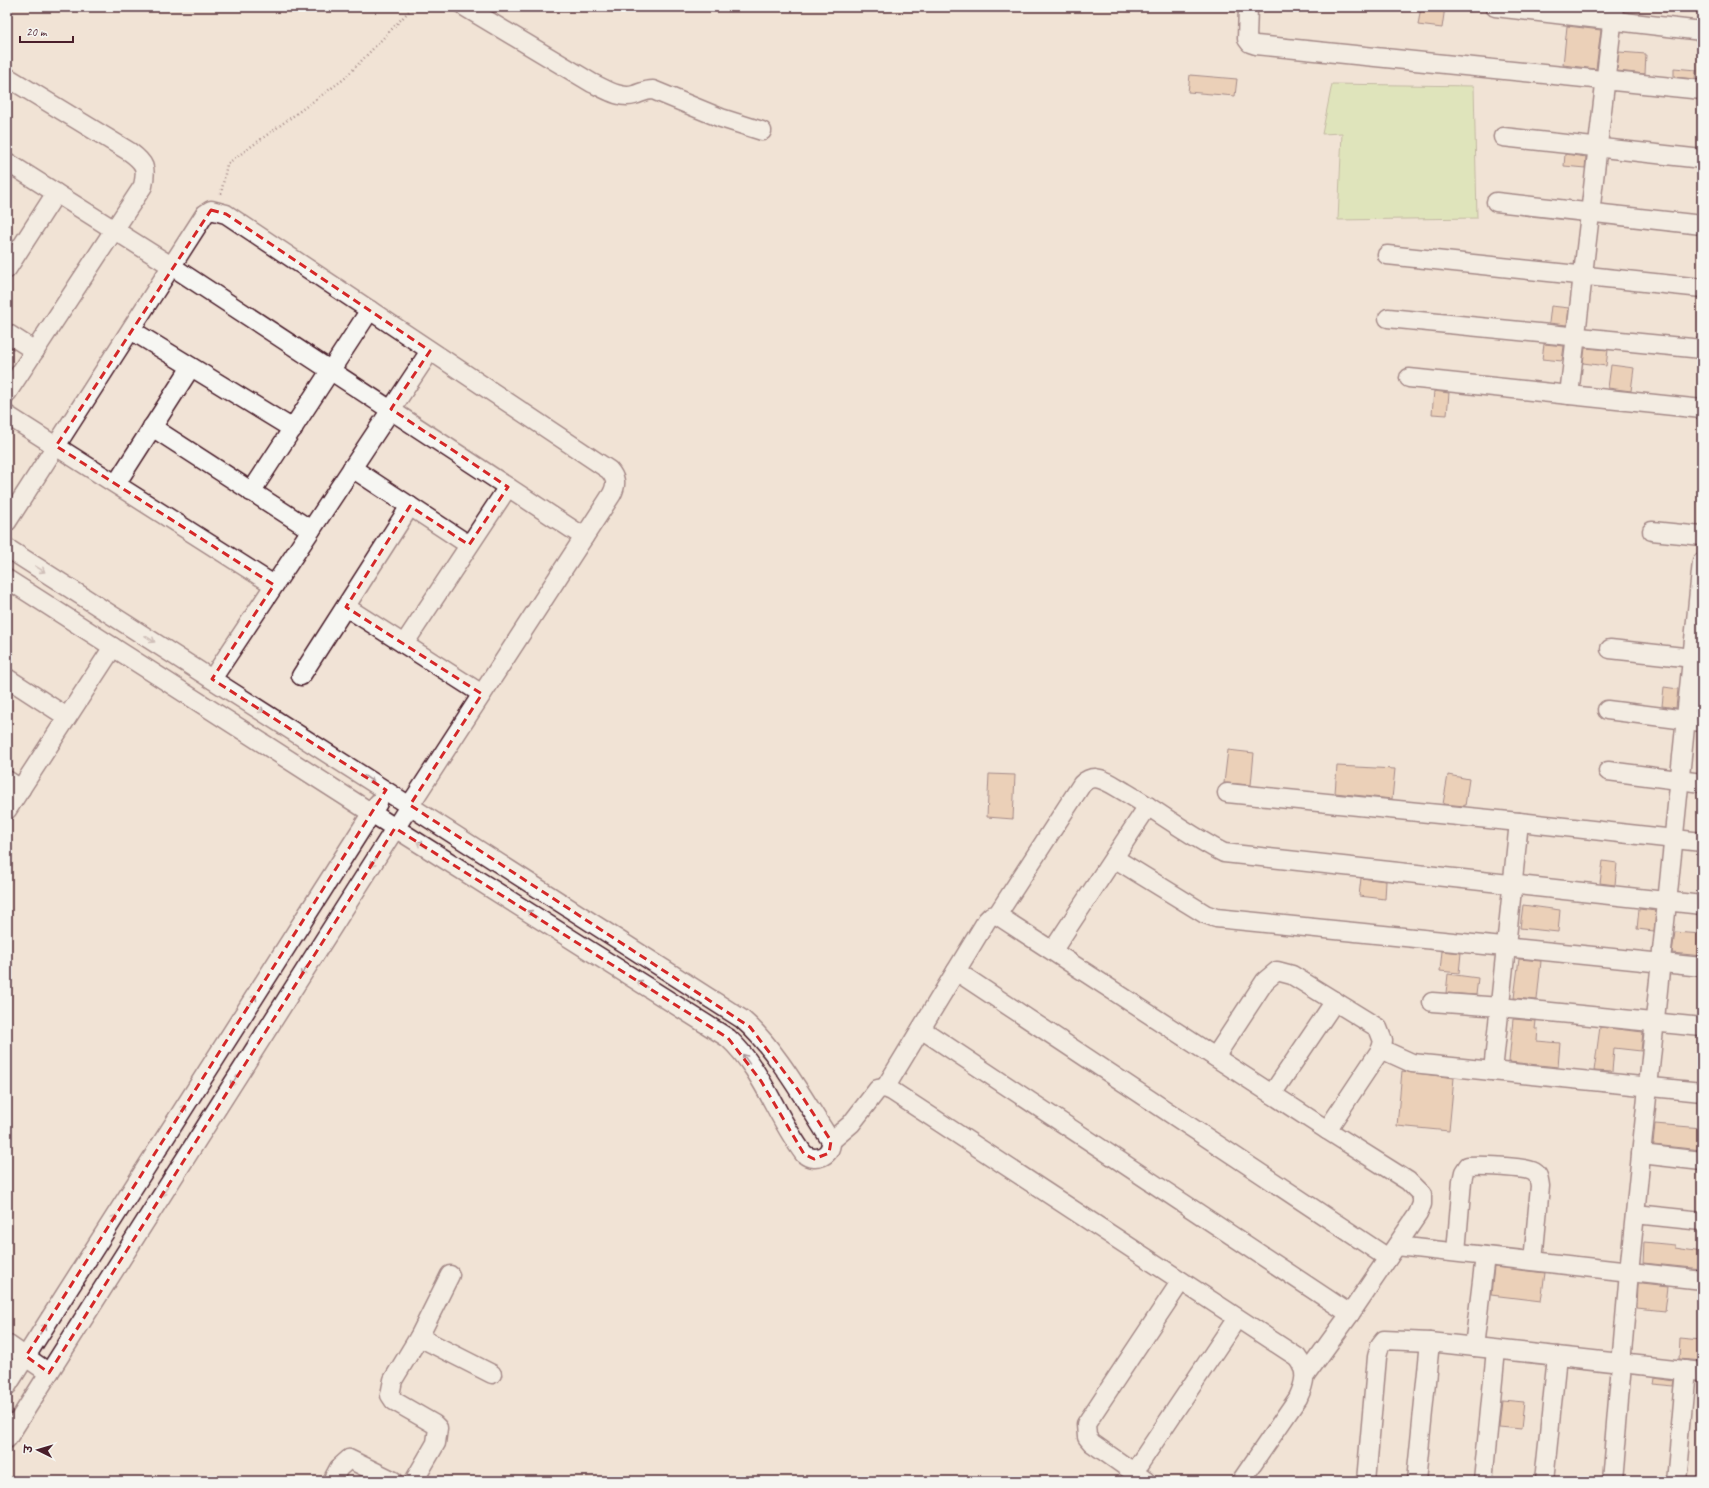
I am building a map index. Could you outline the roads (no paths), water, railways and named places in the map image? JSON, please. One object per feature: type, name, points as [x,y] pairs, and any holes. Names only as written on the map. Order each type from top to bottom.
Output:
[{"type":"street","points":[[465,7],[592,83],[612,93],[624,96],[634,95],[645,90],[653,90],[721,118],[762,131]]},
{"type":"street","points":[[1248,7],[1247,39],[1250,44],[1702,90]]},
{"type":"street","points":[[1495,7],[1613,14],[1702,31]]},
{"type":"street","points":[[1569,395],[1613,14]]},
{"type":"street","points":[[7,77],[142,160],[146,173],[143,186],[113,229],[7,394]]},
{"type":"street","points":[[1503,137],[1702,159]]},
{"type":"street","points":[[7,162],[173,266],[584,538]]},
{"type":"street","points":[[10,257],[56,193]]},
{"type":"street","points":[[1496,202],[1702,225]]},
{"type":"street","points":[[7,522],[173,266],[205,214],[211,210],[217,210],[226,214],[612,473],[615,476],[616,486],[584,538],[395,828],[7,1438]]},
{"type":"street","points":[[1387,255],[1582,274],[1702,288]]},
{"type":"street","points":[[251,492],[332,371],[370,310]]},
{"type":"street","points":[[1388,318],[1702,349]]},
{"type":"street","points":[[131,330],[293,429]]},
{"type":"street","points":[[7,333],[35,351]]},
{"type":"street","points":[[212,679],[430,351]]},
{"type":"street","points":[[116,484],[191,367]]},
{"type":"street","points":[[1409,378],[1702,409]]},
{"type":"street","points":[[7,415],[274,585]]},
{"type":"street","points":[[152,427],[311,530]]},
{"type":"street","points":[[352,468],[469,546]]},
{"type":"street","points":[[404,644],[508,487]]},
{"type":"street","points":[[301,676],[410,506]]},
{"type":"street","points":[[1652,531],[1702,536]]},
{"type":"street","points":[[7,548],[742,1019],[758,1034],[798,1090],[831,1141],[832,1148],[829,1153],[814,1159],[808,1158],[800,1149],[761,1081],[737,1046],[728,1038],[395,828],[7,579]]},
{"type":"street","points":[[1611,1481],[1629,1272],[1673,839],[1680,780],[1694,721],[1702,562]]},
{"type":"street","points":[[346,607],[482,694]]},
{"type":"street","points":[[7,810],[14,785],[67,717],[113,647]]},
{"type":"street","points":[[1610,649],[1697,658]]},
{"type":"street","points":[[7,678],[67,717]]},
{"type":"street","points":[[1607,710],[1694,721]]},
{"type":"street","points":[[1608,771],[1702,783]]},
{"type":"street","points":[[997,915],[1082,784],[1088,779],[1096,778],[1104,780],[1210,846],[1224,853],[1702,905]]},
{"type":"street","points":[[7,1386],[386,790]]},
{"type":"street","points":[[1227,793],[1702,842]]},
{"type":"street","points":[[1053,950],[1148,806]]},
{"type":"street","points":[[1493,1071],[1519,822]]},
{"type":"street","points":[[1114,858],[1205,914],[1216,918],[1702,967]]},
{"type":"street","points":[[885,1088],[987,920],[991,916],[997,915],[1408,1181],[1422,1195],[1422,1204],[1418,1214],[1350,1314],[1305,1376]]},
{"type":"street","points":[[956,971],[1392,1252],[1456,1252],[1702,1280]]},
{"type":"street","points":[[1215,1057],[1265,981],[1277,971],[1292,974],[1378,1028],[1382,1034],[1381,1049],[1327,1130]]},
{"type":"street","points":[[1272,1094],[1335,1001]]},
{"type":"street","points":[[1432,1002],[1500,1007],[1702,1028]]},
{"type":"street","points":[[921,1029],[1350,1314]]},
{"type":"street","points":[[1381,1049],[1412,1063],[1702,1092]]},
{"type":"street","points":[[831,1141],[851,1124],[878,1089],[885,1088],[899,1095],[1297,1357],[1302,1364],[1305,1376],[1303,1388],[1298,1398],[1241,1481]]},
{"type":"street","points":[[1641,1154],[1702,1161]]},
{"type":"street","points":[[1456,1252],[1462,1182],[1464,1172],[1468,1166],[1524,1170],[1533,1172],[1538,1177],[1540,1186],[1533,1261]]},
{"type":"street","points":[[1635,1214],[1702,1221]]},
{"type":"street","points":[[1474,1347],[1485,1256]]},
{"type":"street","points":[[414,1481],[436,1443],[438,1428],[434,1424],[394,1401],[390,1395],[390,1388],[392,1380],[418,1337],[450,1276]]},
{"type":"street","points":[[1181,1281],[1086,1424],[1087,1437],[1092,1443],[1140,1477],[1237,1318]]},
{"type":"street","points":[[418,1337],[492,1374]]},
{"type":"street","points":[[1366,1481],[1380,1345],[1384,1340],[1390,1339],[1430,1342],[1694,1371],[1676,1481]]},
{"type":"street","points":[[1416,1481],[1430,1342]]},
{"type":"street","points":[[7,1344],[49,1373]]},
{"type":"street","points":[[1483,1481],[1496,1350]]},
{"type":"street","points":[[1544,1481],[1557,1356]]},
{"type":"street","points":[[332,1481],[339,1468],[349,1459],[394,1481]]}]
